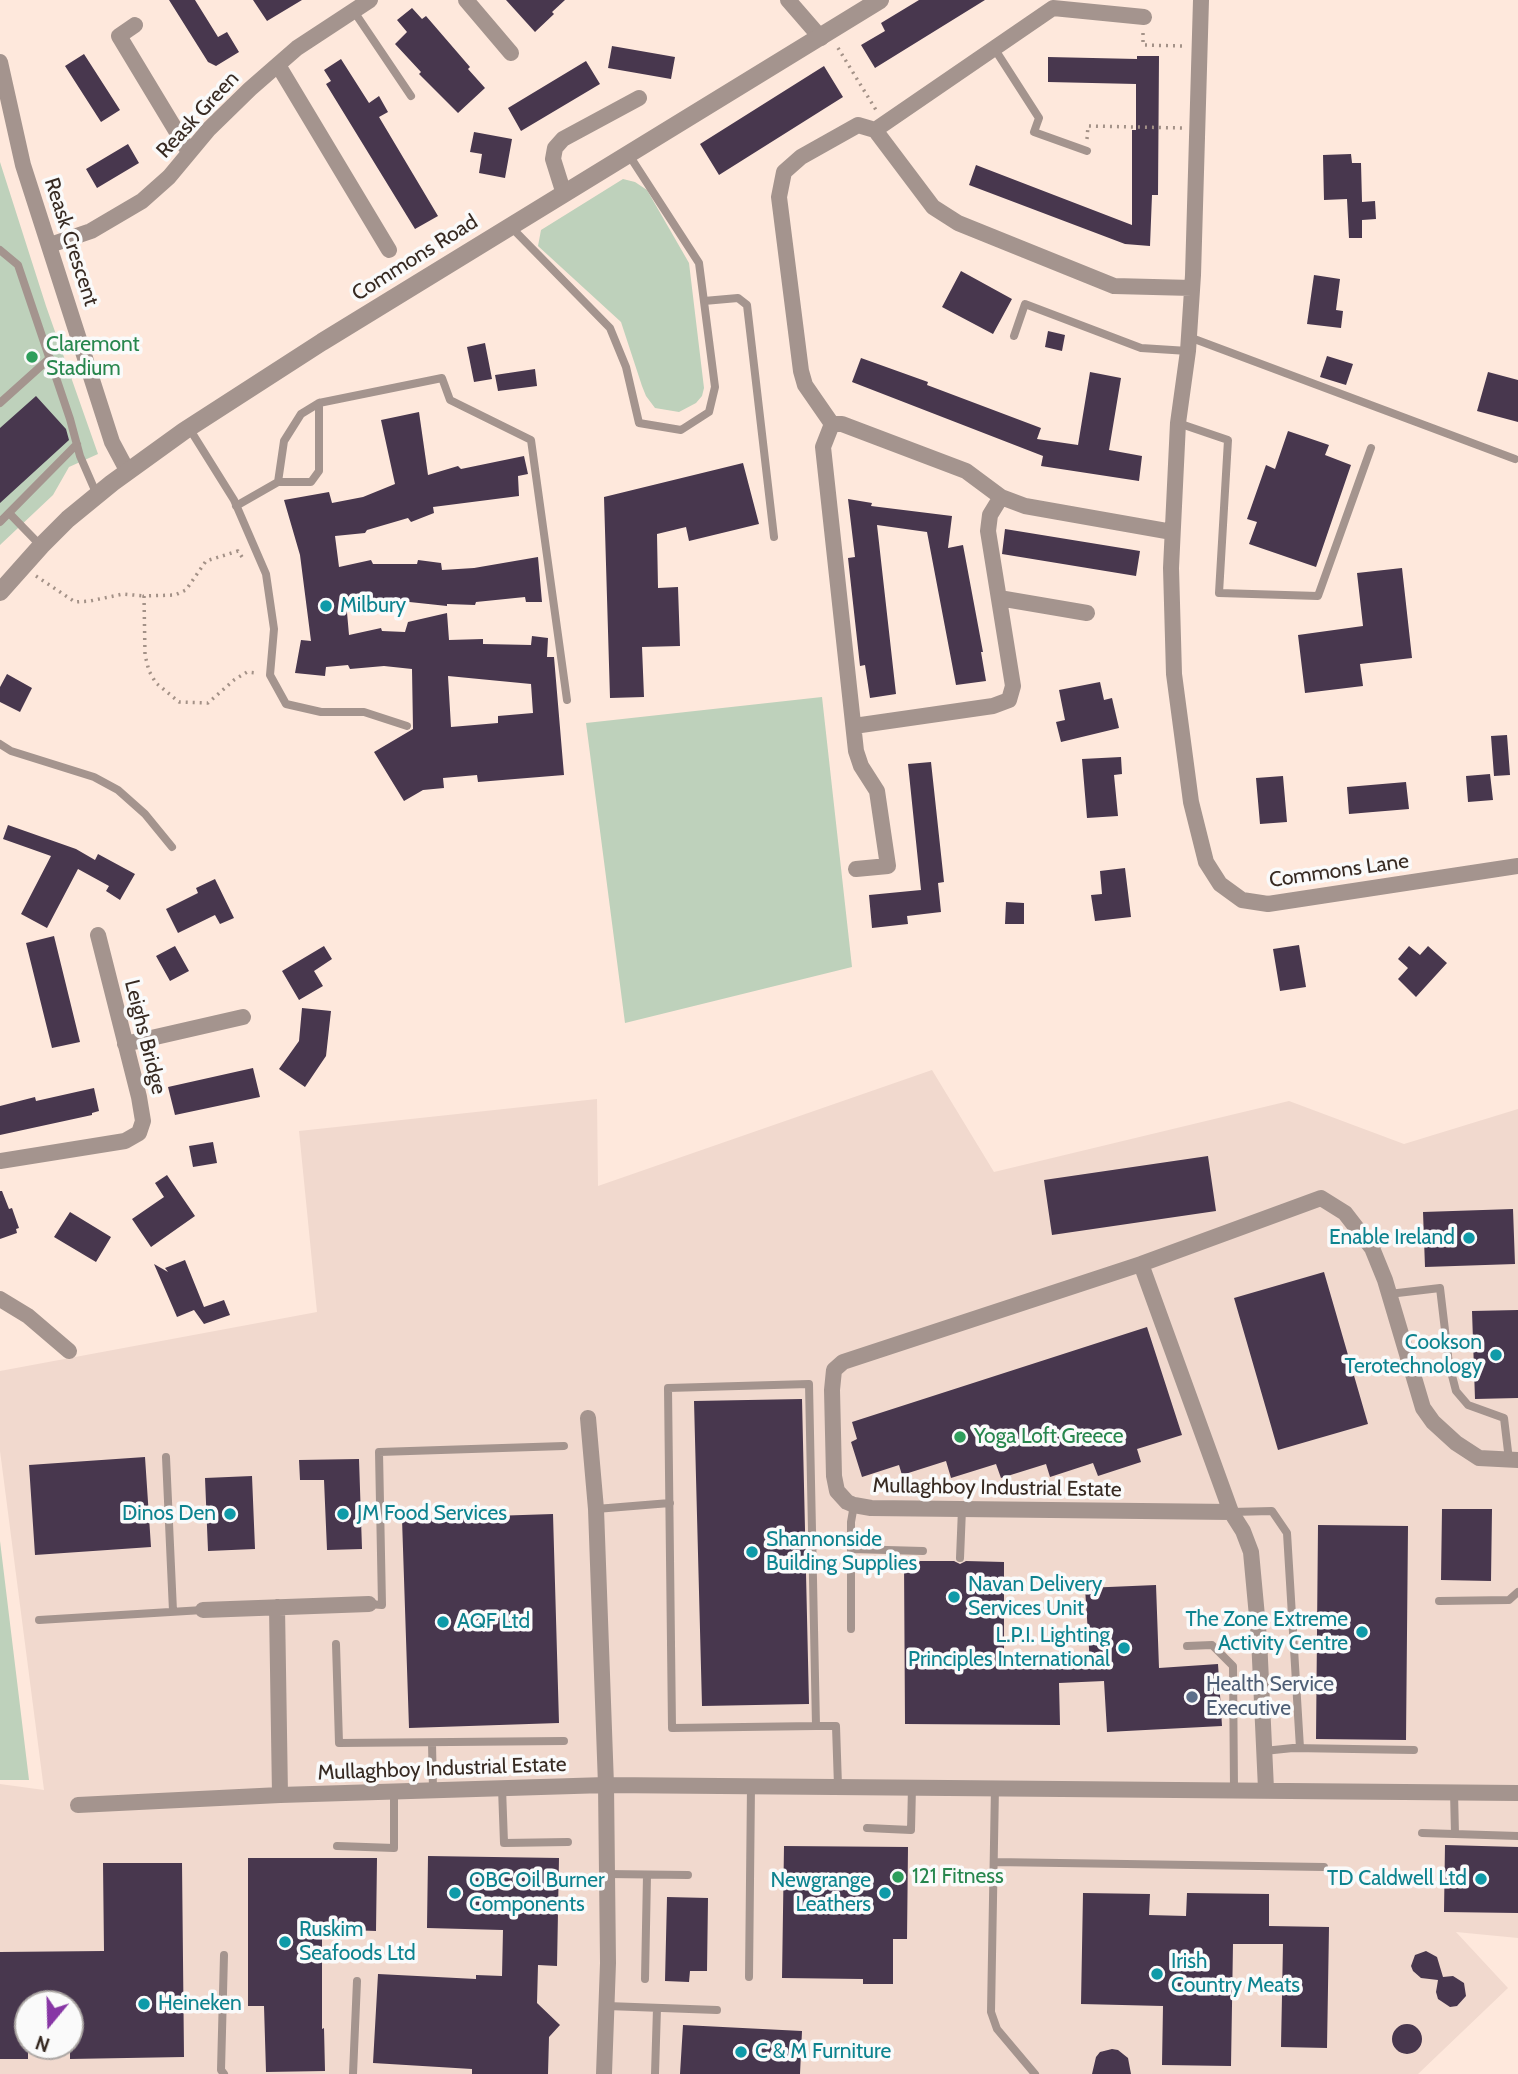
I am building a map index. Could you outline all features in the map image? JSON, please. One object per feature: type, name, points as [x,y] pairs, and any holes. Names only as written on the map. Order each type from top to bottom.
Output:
[{"type":"street","name":"Reask Green","points":[[50,245],[92,231],[119,216],[169,177],[189,152],[250,89],[297,48],[370,0]]},
{"type":"street","points":[[466,0],[511,53]]},
{"type":"street","points":[[788,0],[825,35]]},
{"type":"street","name":"Commons Road","points":[[0,592],[41,546],[97,495],[189,428],[322,342],[880,0]]},
{"type":"street","name":"Commons Lane","points":[[1201,0],[1192,288],[1178,424],[1172,532],[1174,674],[1191,802],[1206,862],[1220,884],[1242,900],[1268,904],[1518,866]]},
{"type":"street","points":[[832,424],[805,385],[801,371],[779,197],[784,172],[802,157],[858,125],[880,127],[1052,8],[1144,17]]},
{"type":"street","points":[[135,25],[119,36],[189,152]]},
{"type":"street","name":"Reask Crescent","points":[[0,62],[23,165],[112,442],[128,472]]},
{"type":"street","points":[[278,65],[389,250]]},
{"type":"street","points":[[564,194],[553,159],[555,148],[563,139],[639,98]]},
{"type":"street","points":[[880,127],[933,207],[958,223],[1114,286],[1192,288]]},
{"type":"street","points":[[832,424],[842,424],[966,471],[1001,497],[1025,506],[1172,532]]},
{"type":"street","points":[[832,424],[822,447],[856,751],[861,766],[877,791],[888,866],[856,869]]},
{"type":"street","points":[[853,726],[993,706],[1009,700],[1013,686],[988,531],[990,515],[1001,497]]},
{"type":"street","points":[[999,598],[1087,612]]},
{"type":"street","name":"Leighs Bridge","points":[[0,1161],[125,1140],[139,1133],[143,1121],[98,935]]},
{"type":"street","points":[[125,1044],[243,1017]]},
{"type":"street","name":"Mullaghboy Industrial Estate","points":[[1231,1512],[854,1506],[837,1491],[834,1476],[834,1370],[843,1362],[1141,1264],[1321,1198],[1345,1213],[1372,1248],[1389,1294],[1423,1408],[1433,1422],[1456,1443],[1479,1458],[1513,1460]]},
{"type":"street","points":[[1141,1264],[1231,1512],[1243,1531],[1251,1552],[1259,1638],[1266,1789]]},
{"type":"street","points":[[0,1299],[28,1316],[69,1351]]},
{"type":"street","points":[[588,1418],[596,1509],[606,1785],[607,2006],[604,2074]]},
{"type":"street","points":[[203,1610],[369,1604]]},
{"type":"street","points":[[278,1607],[280,1794]]},
{"type":"street","name":"Mullaghboy Industrial Estate","points":[[78,1805],[280,1794],[606,1785],[1518,1793]]},
{"type":"lane","points":[[353,10],[411,96]]},
{"type":"lane","points":[[994,48],[1039,118],[1034,132],[1087,151]]},
{"type":"lane","points":[[510,226],[610,328],[626,367],[639,423],[681,430],[709,412],[715,387],[699,263],[629,155]]},
{"type":"lane","points":[[0,250],[18,265],[77,444],[97,495]]},
{"type":"lane","points":[[704,301],[738,298],[747,304],[774,537]]},
{"type":"lane","points":[[1014,336],[1025,304],[1141,348],[1188,344],[1515,459]]},
{"type":"lane","points":[[0,402],[50,358]]},
{"type":"lane","points":[[278,482],[284,441],[301,414],[318,403],[442,377],[450,400],[531,440],[567,701]]},
{"type":"lane","points":[[236,506],[278,482],[311,482],[319,471],[318,403]]},
{"type":"lane","points":[[1178,424],[1228,440],[1219,593],[1318,596],[1371,448]]},
{"type":"lane","points":[[189,428],[236,506],[265,574],[274,629],[270,675],[286,704],[321,712],[364,712],[407,726]]},
{"type":"lane","points":[[0,522],[77,444]]},
{"type":"lane","points":[[10,514],[41,546]]},
{"type":"lane","points":[[0,744],[11,751],[94,777],[118,790],[145,814],[172,847]]},
{"type":"lane","points":[[1389,1294],[1440,1288],[1449,1364],[1456,1391],[1468,1405],[1504,1418],[1513,1460]]},
{"type":"lane","points":[[1412,1370],[1449,1364]]},
{"type":"lane","points":[[816,1726],[809,1384],[668,1388],[672,1728],[836,1726],[838,1786]]},
{"type":"lane","points":[[369,1604],[382,1605],[379,1452],[564,1446]]},
{"type":"lane","points":[[166,1457],[173,1611]]},
{"type":"lane","points":[[596,1509],[670,1503]]},
{"type":"lane","points":[[851,1629],[851,1522],[854,1506]]},
{"type":"lane","points":[[960,1558],[962,1509]]},
{"type":"lane","points":[[1231,1512],[1272,1511],[1287,1533],[1300,1748]]},
{"type":"lane","points":[[851,1549],[923,1551]]},
{"type":"lane","points":[[1439,1601],[1508,1600],[1518,1592]]},
{"type":"lane","points":[[38,1620],[203,1610]]},
{"type":"lane","points":[[336,1644],[339,1744],[564,1741]]},
{"type":"lane","points":[[1187,1646],[1212,1645],[1233,1666],[1234,1789]]},
{"type":"lane","points":[[432,1743],[433,1790]]},
{"type":"lane","points":[[1264,1751],[1300,1748],[1414,1750]]},
{"type":"lane","points":[[749,1977],[751,1786]]},
{"type":"lane","points":[[867,1828],[911,1830],[912,1787]]},
{"type":"lane","points":[[995,1787],[991,2011],[997,2029],[1035,2074]]},
{"type":"lane","points":[[502,1788],[504,1843],[568,1842]]},
{"type":"lane","points":[[337,1846],[394,1848],[394,1791]]},
{"type":"lane","points":[[1454,1792],[1455,1834]]},
{"type":"lane","points":[[1422,1833],[1518,1836]]},
{"type":"lane","points":[[994,1862],[1324,1867]]},
{"type":"lane","points":[[607,1874],[688,1875]]},
{"type":"lane","points":[[645,1979],[647,1874]]},
{"type":"lane","points":[[224,1955],[221,2070],[224,2074]]},
{"type":"lane","points":[[353,2074],[357,1981]]},
{"type":"lane","points":[[607,2006],[717,2010]]},
{"type":"lane","points":[[656,2074],[657,2008]]},
{"type":"path","points":[[1144,17],[1143,45],[1199,46]]},
{"type":"path","points":[[825,35],[880,127]]},
{"type":"path","points":[[1087,151],[1088,126],[1196,128]]},
{"type":"path","points":[[22,566],[75,602],[123,594],[175,594],[186,590],[206,561],[238,551],[242,557]]},
{"type":"path","points":[[144,596],[143,633],[149,671],[156,683],[179,702],[208,703],[247,672],[257,673]]},
{"type":"shaded area","points":[[932,1070],[994,1172],[1289,1101],[1404,1144],[1518,1109],[1518,1938],[1456,1932],[1508,1988],[1418,2074],[0,2074],[0,1784],[44,1790],[0,1451],[0,1371],[317,1312],[299,1131],[597,1099],[598,1186]]},
{"type":"green space","name":"Claremont Stadium","points":[[0,162],[46,306],[98,454],[69,467],[53,495],[0,545]]},
{"type":"green space","points":[[623,179],[635,182],[647,190],[689,263],[704,388],[696,403],[679,412],[655,408],[642,386],[621,322],[538,246],[541,230]]},
{"type":"green space","points":[[822,697],[852,967],[625,1023],[586,723]]},
{"type":"green space","points":[[0,1541],[29,1780],[0,1780]]},
{"type":"building","points":[[169,0],[195,0],[218,37],[227,32],[239,52],[216,66],[208,62]]},
{"type":"building","points":[[253,0],[302,0],[267,21]]},
{"type":"building","points":[[506,0],[565,0],[535,32]]},
{"type":"building","points":[[919,0],[985,0],[875,68],[861,45],[885,31],[881,23]]},
{"type":"building","points":[[412,8],[422,19],[426,16],[485,88],[458,113],[419,74],[421,72],[395,44],[407,32],[397,20]]},
{"type":"building","points":[[612,46],[675,57],[671,79],[608,68]]},
{"type":"building","points":[[84,54],[120,110],[101,122],[65,66]]},
{"type":"building","points":[[1137,56],[1159,56],[1158,195],[1152,195],[1150,246],[1125,244],[969,185],[976,165],[1132,225],[1132,130],[1136,130],[1136,84],[1048,82],[1048,57],[1137,59]]},
{"type":"building","points":[[341,59],[369,103],[379,96],[388,112],[379,117],[438,216],[415,229],[326,84],[331,81],[324,70]]},
{"type":"building","points":[[586,61],[600,84],[521,131],[508,108]]},
{"type":"building","points":[[824,66],[843,97],[719,175],[700,144]]},
{"type":"building","points":[[474,132],[512,139],[505,178],[479,173],[482,154],[470,152]]},
{"type":"building","points":[[128,144],[139,163],[97,188],[86,169]]},
{"type":"building","points":[[1351,154],[1352,163],[1361,163],[1362,202],[1375,201],[1376,219],[1362,220],[1362,238],[1349,238],[1347,199],[1324,200],[1323,155]]},
{"type":"building","points":[[961,271],[1012,299],[993,334],[942,307]]},
{"type":"building","points":[[1314,275],[1340,279],[1336,310],[1343,311],[1341,328],[1307,324]]},
{"type":"building","points":[[1048,331],[1065,335],[1062,351],[1045,347]]},
{"type":"building","points":[[485,343],[492,379],[474,382],[467,347]]},
{"type":"building","points":[[1327,356],[1353,364],[1346,385],[1320,377]]},
{"type":"building","points":[[861,358],[1041,428],[1037,439],[1078,445],[1090,372],[1121,378],[1109,450],[1142,456],[1139,481],[1041,466],[1043,456],[852,382]]},
{"type":"building","points":[[535,369],[537,386],[498,391],[495,375]]},
{"type":"building","points":[[1488,372],[1518,380],[1518,422],[1477,411]]},
{"type":"building","points":[[36,396],[66,429],[69,440],[0,503],[0,428]]},
{"type":"building","name":"Milbury","points":[[419,412],[428,475],[458,466],[461,469],[524,456],[528,474],[518,476],[519,496],[433,507],[434,513],[411,522],[408,518],[367,530],[365,533],[335,536],[339,567],[371,560],[373,564],[417,564],[418,560],[441,563],[442,570],[474,568],[538,557],[542,602],[526,602],[525,597],[476,602],[475,605],[447,606],[372,598],[346,601],[349,635],[381,628],[382,631],[405,632],[408,622],[447,613],[449,640],[483,639],[483,644],[531,645],[532,636],[548,638],[547,657],[554,657],[564,775],[478,782],[477,775],[443,778],[444,788],[423,790],[404,801],[374,752],[413,729],[412,669],[384,666],[350,669],[348,665],[326,667],[325,676],[295,673],[301,640],[311,641],[300,555],[284,500],[329,492],[332,503],[363,497],[395,484],[381,420]],"holes":[[[448,676],[531,684],[533,713],[498,716],[498,723],[451,727]]]},
{"type":"building","points":[[1288,431],[1329,445],[1325,455],[1351,465],[1316,567],[1249,544],[1257,522],[1247,519],[1266,465],[1275,469]]},
{"type":"building","points":[[743,463],[759,524],[689,541],[686,527],[657,534],[658,588],[678,587],[680,646],[642,647],[644,697],[610,698],[604,497]]},
{"type":"building","points":[[848,499],[872,503],[871,506],[952,516],[948,548],[963,545],[986,681],[956,685],[927,532],[877,525],[896,694],[870,698],[865,665],[860,666],[848,558],[855,557]]},
{"type":"building","points":[[1005,529],[1140,551],[1136,576],[1002,554]]},
{"type":"building","points":[[1402,568],[1412,658],[1360,664],[1363,686],[1305,693],[1298,635],[1363,626],[1357,573]]},
{"type":"building","points":[[7,674],[32,688],[20,712],[0,702],[0,687]]},
{"type":"building","points":[[1100,682],[1104,700],[1112,698],[1119,728],[1061,742],[1056,722],[1065,720],[1059,690]]},
{"type":"building","points":[[1507,735],[1510,775],[1494,776],[1491,736]]},
{"type":"building","points":[[1121,757],[1122,774],[1114,775],[1118,816],[1087,818],[1082,759]]},
{"type":"building","points":[[931,762],[944,882],[938,883],[941,912],[907,916],[908,924],[872,928],[869,895],[921,890],[908,764]]},
{"type":"building","points":[[1490,774],[1493,800],[1468,802],[1466,776]]},
{"type":"building","points":[[1283,776],[1287,822],[1260,824],[1256,778]]},
{"type":"building","points":[[1406,782],[1409,809],[1349,814],[1347,787]]},
{"type":"building","points":[[8,825],[76,849],[95,860],[98,854],[135,874],[120,900],[106,891],[109,886],[78,869],[47,928],[21,914],[51,856],[3,839]]},
{"type":"building","points":[[1125,868],[1131,917],[1095,921],[1091,895],[1102,894],[1100,871]]},
{"type":"building","points":[[215,879],[234,918],[220,924],[215,915],[178,933],[166,909],[198,893],[196,888]]},
{"type":"building","points":[[1006,902],[1024,903],[1024,924],[1005,924]]},
{"type":"building","points":[[54,936],[80,1042],[52,1048],[26,943]]},
{"type":"building","points":[[1299,945],[1306,987],[1280,991],[1273,949]]},
{"type":"building","points":[[175,946],[189,971],[170,981],[156,956]]},
{"type":"building","points":[[324,946],[332,959],[314,971],[323,986],[299,1000],[282,971]]},
{"type":"building","points":[[1409,946],[1420,955],[1428,946],[1447,963],[1416,997],[1398,979],[1408,968],[1398,959]]},
{"type":"building","points":[[302,1008],[331,1011],[326,1056],[305,1087],[279,1069],[299,1041]]},
{"type":"building","points":[[253,1068],[260,1097],[175,1115],[168,1087]]},
{"type":"building","points":[[94,1088],[99,1111],[92,1115],[0,1135],[0,1106],[35,1097],[36,1101]]},
{"type":"building","points":[[213,1142],[217,1163],[193,1167],[189,1146]]},
{"type":"building","points":[[1208,1156],[1216,1211],[1052,1235],[1044,1180]]},
{"type":"building","points":[[167,1175],[195,1216],[151,1247],[132,1219],[164,1197],[155,1183]]},
{"type":"building","points":[[0,1191],[9,1209],[12,1208],[19,1228],[16,1229],[17,1233],[0,1239]]},
{"type":"building","name":"Enable Ireland","points":[[1513,1209],[1515,1264],[1425,1267],[1423,1212]]},
{"type":"building","points":[[70,1212],[111,1237],[96,1262],[54,1237]]},
{"type":"building","points":[[185,1260],[204,1307],[224,1300],[230,1315],[204,1324],[194,1310],[177,1317],[154,1264],[168,1272],[165,1268]]},
{"type":"building","points":[[1324,1272],[1368,1424],[1278,1450],[1234,1298]]},
{"type":"building","name":"Cookson Terotechnology","points":[[1518,1310],[1518,1398],[1475,1399],[1472,1311]]},
{"type":"building","points":[[1147,1327],[1182,1435],[1137,1449],[1141,1462],[1098,1476],[1093,1463],[1050,1477],[1046,1464],[1001,1478],[996,1464],[951,1478],[946,1461],[902,1475],[899,1465],[862,1477],[851,1442],[857,1439],[852,1422]]},
{"type":"building","name":"Shannonside Building Supplies","points":[[802,1399],[809,1704],[702,1706],[694,1401]]},
{"type":"building","points":[[145,1457],[151,1547],[35,1555],[29,1465]]},
{"type":"building","name":"JM Food Services","points":[[359,1459],[362,1549],[327,1550],[324,1480],[300,1480],[299,1460]]},
{"type":"building","name":"Dinos Den","points":[[252,1476],[255,1549],[208,1551],[205,1478]]},
{"type":"building","points":[[1442,1509],[1492,1509],[1491,1581],[1441,1580]]},
{"type":"building","points":[[553,1514],[559,1723],[409,1728],[402,1519]]},
{"type":"building","name":"The Zone Extreme Activity Centre","points":[[1318,1525],[1408,1526],[1406,1740],[1316,1739]]},
{"type":"building","points":[[904,1561],[954,1561],[960,1564],[966,1561],[1004,1562],[1004,1654],[1007,1654],[1007,1657],[1058,1655],[1058,1664],[1090,1664],[1085,1588],[1156,1585],[1159,1668],[1218,1664],[1222,1726],[1107,1732],[1104,1681],[1059,1683],[1060,1725],[905,1724]]},
{"type":"building","name":"TD Caldwell Ltd","points":[[1445,1845],[1518,1847],[1518,1913],[1444,1912]]},
{"type":"building","points":[[784,1846],[908,1847],[907,1939],[893,1939],[893,1984],[863,1984],[863,1979],[782,1978]]},
{"type":"building","points":[[428,1856],[559,1858],[557,1966],[538,1965],[537,2003],[560,2025],[549,2037],[548,2074],[472,2074],[472,2069],[373,2063],[378,1974],[476,1979],[476,1975],[502,1976],[503,1930],[427,1928]]},
{"type":"building","name":"Ruskim Seafoods Ltd","points":[[248,1858],[377,1858],[376,1931],[322,1929],[322,2029],[324,2028],[325,2071],[266,2072],[264,2006],[248,2006]]},
{"type":"building","name":"Heineken","points":[[103,1863],[182,1863],[184,2057],[84,2059],[84,1990],[14,1990],[14,2059],[0,2059],[0,1952],[104,1951]]},
{"type":"building","name":"Irish Country Meats","points":[[1083,1893],[1150,1894],[1149,1915],[1186,1916],[1187,1893],[1269,1894],[1269,1926],[1329,1927],[1327,2048],[1281,2047],[1283,1944],[1233,1944],[1231,2066],[1162,2065],[1163,2006],[1081,2004]]},
{"type":"building","points":[[667,1897],[708,1898],[707,1971],[690,1971],[689,1982],[665,1981]]},
{"type":"building","points":[[1426,1951],[1437,1957],[1443,1977],[1453,1976],[1464,1983],[1466,1996],[1457,2006],[1450,2007],[1438,1999],[1438,1980],[1421,1978],[1413,1971],[1411,1966],[1415,1955]]},
{"type":"building","points":[[1407,2024],[1418,2028],[1422,2039],[1418,2050],[1407,2054],[1396,2050],[1392,2039],[1396,2028]]},
{"type":"building","name":"C & M Furniture","points":[[683,2025],[802,2031],[800,2074],[680,2074]]},
{"type":"building","points":[[1112,2049],[1128,2058],[1131,2074],[1092,2074],[1100,2052]]},
{"type":"place","name":"Claremont Stadium","points":[[32,357]]},
{"type":"place","name":"Milbury","points":[[326,606]]},
{"type":"place","name":"Enable Ireland","points":[[1469,1238]]},
{"type":"place","name":"Cookson Terotechnology","points":[[1496,1355]]},
{"type":"place","name":"Yoga Loft Greece","points":[[960,1437]]},
{"type":"place","name":"Dinos Den","points":[[230,1514]]},
{"type":"place","name":"JM Food Services","points":[[343,1514]]},
{"type":"place","name":"Shannonside Building Supplies","points":[[752,1552]]},
{"type":"place","name":"Navan Delivery Services Unit","points":[[954,1597]]},
{"type":"place","name":"AQF Ltd","points":[[443,1622]]},
{"type":"place","name":"The Zone Extreme Activity Centre","points":[[1362,1632]]},
{"type":"place","name":"L.P.I. Lighting Principles International","points":[[1124,1648]]},
{"type":"place","name":"Health Service Executive","points":[[1192,1697]]},
{"type":"place","name":"121 Fitness","points":[[898,1877]]},
{"type":"place","name":"TD Caldwell Ltd","points":[[1481,1879]]},
{"type":"place","name":"OBC Oil Burner Components","points":[[455,1893]]},
{"type":"place","name":"Newgrange Leathers","points":[[885,1893]]},
{"type":"place","name":"Ruskim Seafoods Ltd","points":[[285,1942]]},
{"type":"place","name":"Irish Country Meats","points":[[1157,1974]]},
{"type":"place","name":"Heineken","points":[[144,2004]]},
{"type":"place","name":"C & M Furniture","points":[[741,2052]]}]
